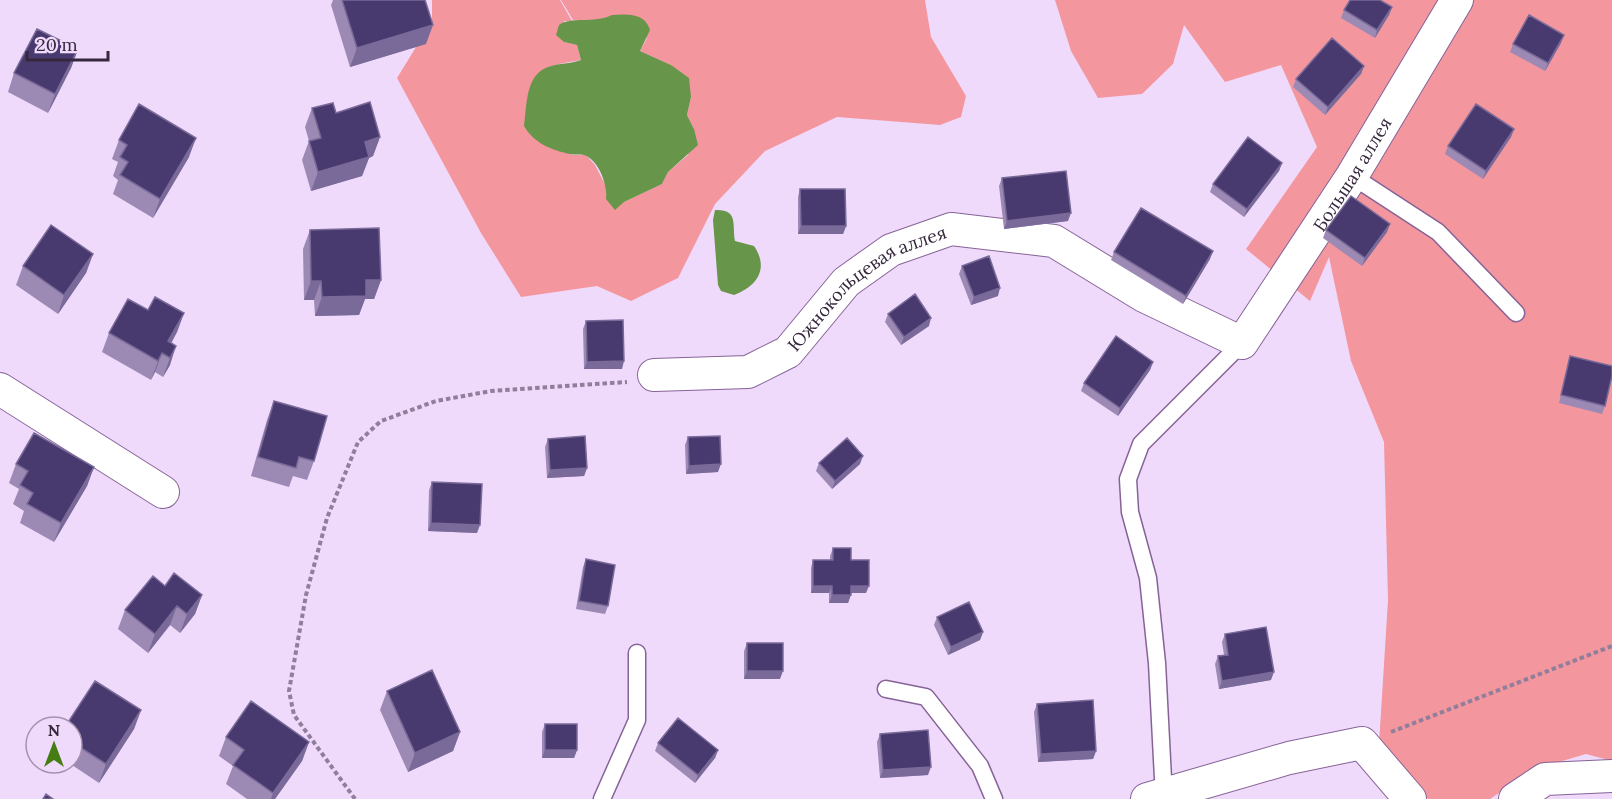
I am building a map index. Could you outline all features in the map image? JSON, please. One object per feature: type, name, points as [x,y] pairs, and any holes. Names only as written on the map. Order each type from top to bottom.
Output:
[{"type":"street","name":"Большая аллея","points":[[1242,343],[1352,176],[1457,0]]},
{"type":"street","name":"Южнокольцевая аллея","points":[[654,375],[748,372],[788,352],[846,282],[891,250],[951,229],[1054,241],[1144,296],[1242,343]]},
{"type":"street","points":[[0,389],[164,492]]},
{"type":"street","points":[[1158,797],[1289,758],[1362,743],[1410,799]]},
{"type":"street","points":[[1515,799],[1545,779],[1612,776]]},
{"type":"lane","points":[[1352,176],[1438,232],[1516,313]]},
{"type":"lane","points":[[1158,797],[1157,663],[1148,578],[1130,512],[1128,479],[1141,444],[1242,343]]},
{"type":"lane","points":[[602,799],[637,720],[637,653]]},
{"type":"lane","points":[[886,689],[926,697],[980,766],[994,799]]},
{"type":"path","points":[[355,799],[294,715],[289,692],[306,595],[327,518],[358,442],[381,421],[436,401],[491,391],[622,383],[654,375]]},
{"type":"path","points":[[1362,743],[1612,646]]},
{"type":"shaded area","points":[[432,0],[560,0],[572,21],[564,21],[564,42],[577,45],[581,60],[559,64],[530,87],[528,103],[572,155],[586,155],[595,165],[607,188],[624,202],[662,184],[668,172],[688,155],[694,129],[687,115],[691,97],[671,65],[640,51],[647,38],[626,15],[593,21],[573,20],[561,0],[925,0],[931,37],[966,96],[961,117],[940,125],[837,117],[765,151],[715,204],[678,278],[631,301],[597,286],[521,297],[481,233],[397,78],[432,21]]},
{"type":"shaded area","points":[[1055,0],[1612,0],[1612,761],[1586,754],[1535,769],[1490,799],[1428,799],[1379,744],[1388,600],[1384,442],[1351,361],[1329,257],[1310,301],[1246,249],[1317,147],[1281,65],[1225,82],[1184,25],[1173,64],[1142,94],[1098,98],[1071,51]]},
{"type":"shaded area","points":[[612,15],[629,15],[644,20],[650,30],[640,51],[671,65],[689,78],[691,97],[687,115],[698,145],[668,172],[662,184],[624,202],[615,210],[606,199],[606,187],[594,162],[584,155],[570,154],[550,148],[533,137],[524,126],[528,92],[540,71],[581,60],[577,45],[564,42],[556,35],[559,25],[564,22],[605,18]]},
{"type":"shaded area","points":[[715,210],[723,210],[731,215],[735,241],[754,246],[761,262],[761,269],[755,281],[734,295],[721,291],[718,285],[713,220]]},
{"type":"building","points":[[342,0],[425,0],[433,25],[357,48]]},
{"type":"building","points":[[1350,0],[1380,0],[1392,7],[1377,30],[1344,10]]},
{"type":"building","points":[[1529,15],[1564,35],[1548,63],[1513,44]]},
{"type":"building","points":[[37,29],[78,49],[55,94],[14,73]]},
{"type":"building","points":[[1332,38],[1364,66],[1328,107],[1296,79]]},
{"type":"building","points":[[370,102],[380,137],[365,142],[369,157],[318,172],[309,141],[321,138],[312,108],[333,103],[336,113]]},
{"type":"building","points":[[139,104],[196,138],[160,199],[120,175],[128,162],[120,157],[127,145],[119,140]]},
{"type":"building","points":[[1476,104],[1514,129],[1486,171],[1448,146]]},
{"type":"building","points":[[1248,137],[1282,163],[1247,209],[1213,184]]},
{"type":"building","points":[[1066,171],[1071,213],[1007,221],[1002,178]]},
{"type":"building","points":[[800,189],[845,189],[846,226],[801,226]]},
{"type":"building","points":[[1351,196],[1390,224],[1365,258],[1326,230]]},
{"type":"building","points":[[1141,208],[1213,251],[1186,296],[1114,252]]},
{"type":"building","points":[[51,225],[93,254],[64,295],[23,266]]},
{"type":"building","points":[[379,228],[381,280],[366,280],[366,296],[322,297],[321,281],[311,281],[310,230]]},
{"type":"building","points":[[989,256],[1000,288],[974,297],[962,266]]},
{"type":"building","points":[[915,294],[931,318],[904,337],[888,314]]},
{"type":"building","points":[[155,297],[184,313],[168,341],[176,346],[170,358],[162,353],[158,361],[109,333],[128,299],[148,310]]},
{"type":"building","points":[[623,320],[624,361],[587,362],[586,321]]},
{"type":"building","points":[[1116,336],[1153,362],[1120,408],[1084,383]]},
{"type":"building","points":[[1570,356],[1612,366],[1605,406],[1561,395]]},
{"type":"building","points":[[274,401],[327,416],[314,461],[299,457],[296,468],[258,457]]},
{"type":"building","points":[[34,433],[94,467],[61,523],[27,504],[33,493],[20,485],[28,471],[16,464]]},
{"type":"building","points":[[585,436],[587,468],[550,470],[548,439]]},
{"type":"building","points":[[720,436],[721,464],[689,466],[688,437]]},
{"type":"building","points":[[847,438],[863,456],[835,481],[819,463]]},
{"type":"building","points":[[432,482],[482,484],[480,525],[431,523]]},
{"type":"building","points":[[833,548],[851,548],[851,560],[869,560],[869,586],[851,586],[851,595],[832,595],[832,586],[813,586],[813,560],[833,560]]},
{"type":"building","points":[[586,559],[615,565],[608,606],[579,601]]},
{"type":"building","points":[[174,573],[202,595],[187,614],[177,606],[155,634],[125,610],[153,576],[165,586]]},
{"type":"building","points":[[969,602],[983,632],[951,647],[937,617]]},
{"type":"building","points":[[1266,627],[1274,672],[1222,681],[1218,656],[1228,655],[1225,634]]},
{"type":"building","points":[[747,643],[783,643],[783,671],[747,671]]},
{"type":"building","points":[[432,670],[460,732],[415,753],[387,691]]},
{"type":"building","points":[[95,681],[141,710],[106,764],[84,750],[84,715],[73,715]]},
{"type":"building","points":[[1093,700],[1096,751],[1041,754],[1037,704]]},
{"type":"building","points":[[251,701],[309,742],[273,793],[233,765],[244,750],[226,737]]},
{"type":"building","points":[[678,718],[718,750],[698,775],[658,743]]},
{"type":"building","points":[[545,724],[577,724],[577,750],[545,750]]},
{"type":"building","points":[[928,730],[931,767],[883,770],[880,734]]},
{"type":"building","points":[[46,794],[53,799],[43,799]]}]
